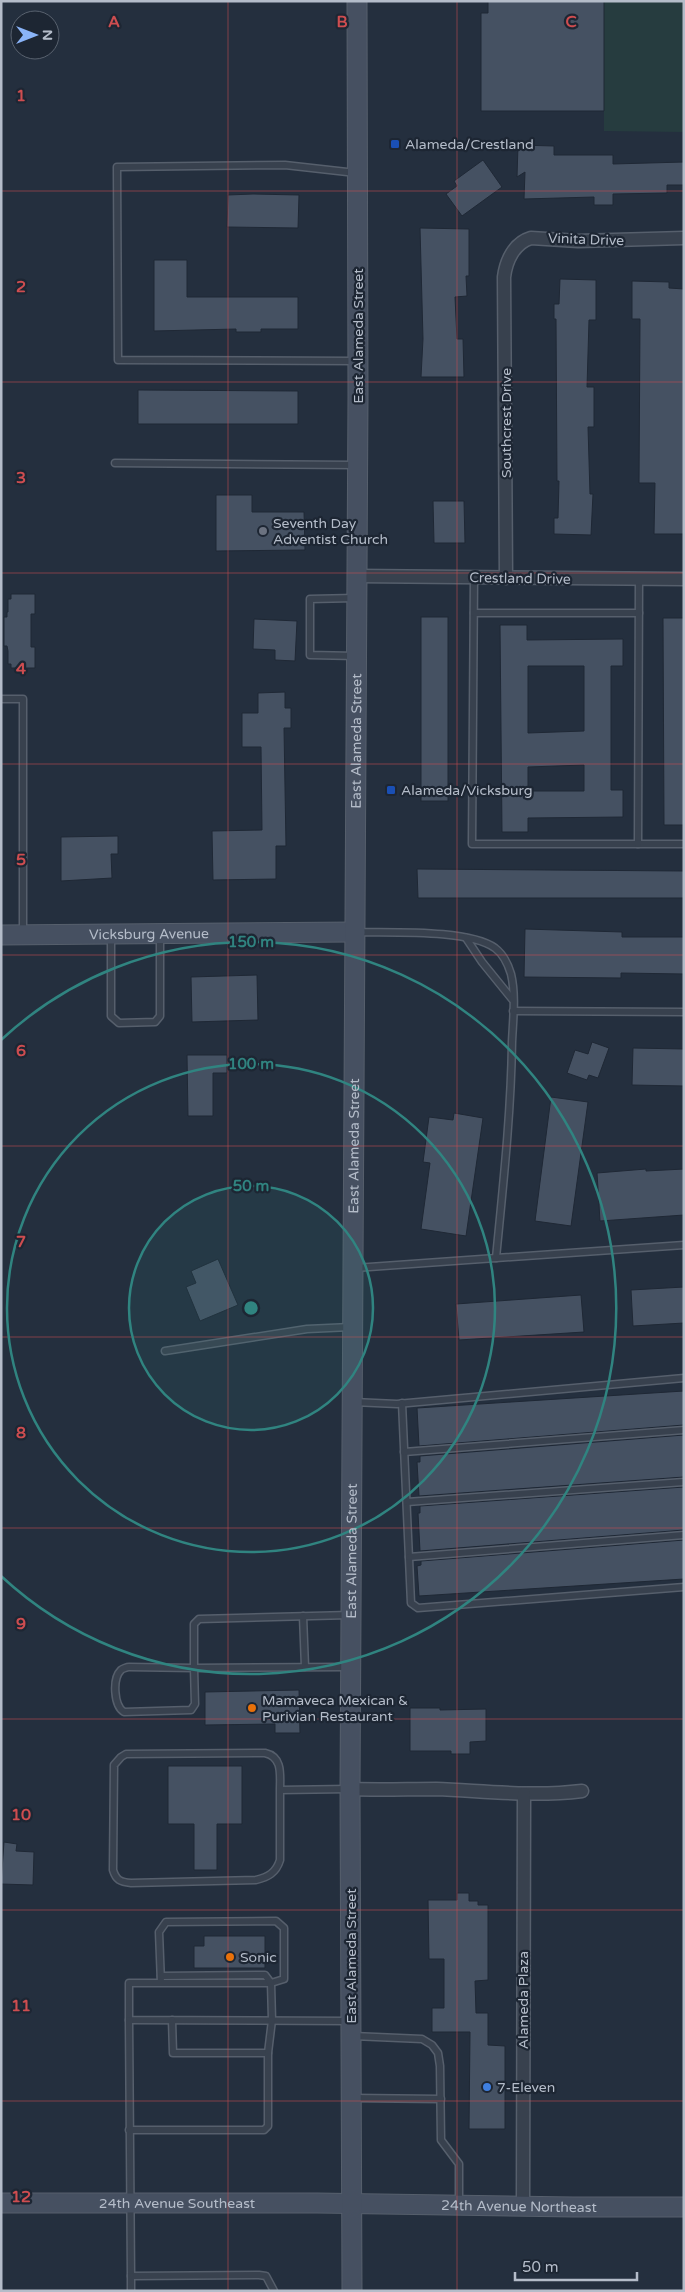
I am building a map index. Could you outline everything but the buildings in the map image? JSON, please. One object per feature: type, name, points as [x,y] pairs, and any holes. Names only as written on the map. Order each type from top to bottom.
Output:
[{"type":"street","name":"East Alameda Street","points":[[352,2291],[350,1789],[358,361],[358,1]]},
{"type":"street","name":"Vinita Drive","points":[[505,268],[507,261],[518,246],[531,238],[578,240],[684,238]]},
{"type":"street","name":"Southcrest Drive","points":[[505,268],[506,578]]},
{"type":"street","name":"Crestland Drive","points":[[357,576],[684,579]]},
{"type":"street","name":"Vicksburg Avenue","points":[[1,935],[355,932]]},
{"type":"street","points":[[350,1789],[435,1789],[524,1794],[554,1794],[582,1791]]},
{"type":"street","name":"Alameda Plaza","points":[[523,2206],[524,1794]]},
{"type":"street","name":"24th Avenue Southeast","points":[[1,2203],[352,2204]]},
{"type":"street","name":"24th Avenue Northeast","points":[[352,2204],[684,2207]]},
{"type":"lane","points":[[358,173],[285,165],[117,167],[118,360],[358,361]]},
{"type":"lane","points":[[115,462],[357,464]]},
{"type":"lane","points":[[474,578],[472,844],[684,844]]},
{"type":"lane","points":[[638,844],[639,579]]},
{"type":"lane","points":[[356,598],[310,599],[310,656],[356,656]]},
{"type":"lane","points":[[474,613],[639,613]]},
{"type":"lane","points":[[1,699],[22,699],[22,935]]},
{"type":"lane","points":[[355,932],[436,934],[466,938],[496,949],[506,961],[511,975],[513,1000],[510,1108],[496,1258]]},
{"type":"lane","points":[[111,934],[111,1016],[119,1023],[156,1022],[160,1016],[160,933]]},
{"type":"lane","points":[[466,938],[482,962],[513,1000]]},
{"type":"lane","points":[[513,1011],[684,1012]]},
{"type":"lane","points":[[352,1268],[684,1245]]},
{"type":"lane","points":[[166,1351],[307,1329],[352,1327]]},
{"type":"lane","points":[[352,1402],[402,1403],[684,1378]]},
{"type":"lane","points":[[402,1403],[411,1603],[418,1608],[684,1587]]},
{"type":"lane","points":[[404,1452],[684,1430]]},
{"type":"lane","points":[[406,1502],[684,1482]]},
{"type":"lane","points":[[409,1557],[684,1535]]},
{"type":"lane","points":[[351,1615],[199,1619],[194,1624],[194,1668],[195,1704],[191,1710],[124,1712],[118,1709],[116,1702],[117,1677],[122,1670],[129,1667],[194,1668],[351,1667]]},
{"type":"lane","points":[[303,1616],[305,1667]]},
{"type":"lane","points":[[126,1754],[270,1754],[280,1766],[280,1790],[280,1860],[276,1869],[269,1876],[256,1880],[130,1883],[121,1882],[116,1878],[113,1870],[114,1765],[126,1754]]},
{"type":"lane","points":[[280,1790],[350,1789]]},
{"type":"lane","points":[[131,2291],[129,1983],[161,1979],[271,1983],[284,1979],[284,1928],[276,1921],[166,1922],[159,1932],[161,1979]]},
{"type":"lane","points":[[130,2130],[264,2130],[268,2126],[268,2053],[272,2020],[271,1983]]},
{"type":"lane","points":[[129,2020],[272,2020],[422,2039],[432,2045],[438,2053],[440,2066],[441,2140],[459,2164],[459,2206]]},
{"type":"lane","points":[[172,2020],[172,2053],[268,2053]]},
{"type":"lane","points":[[352,2098],[441,2099]]},
{"type":"lane","points":[[131,2276],[259,2275],[266,2276],[274,2291]]},
{"type":"green space","points":[[604,1],[684,1],[684,132],[604,131]]},
{"type":"place","name":"Alameda/Crestland","points":[[395,144]]},
{"type":"place","name":"Seventh Day Adventist Church","points":[[263,531]]},
{"type":"place","name":"Alameda/Vicksburg","points":[[391,790]]},
{"type":"place","name":"Mamaveca Mexican & Purivian Restaurant","points":[[252,1708]]},
{"type":"place","name":"Sonic","points":[[230,1957]]},
{"type":"place","name":"7-Eleven","points":[[487,2087]]}]
